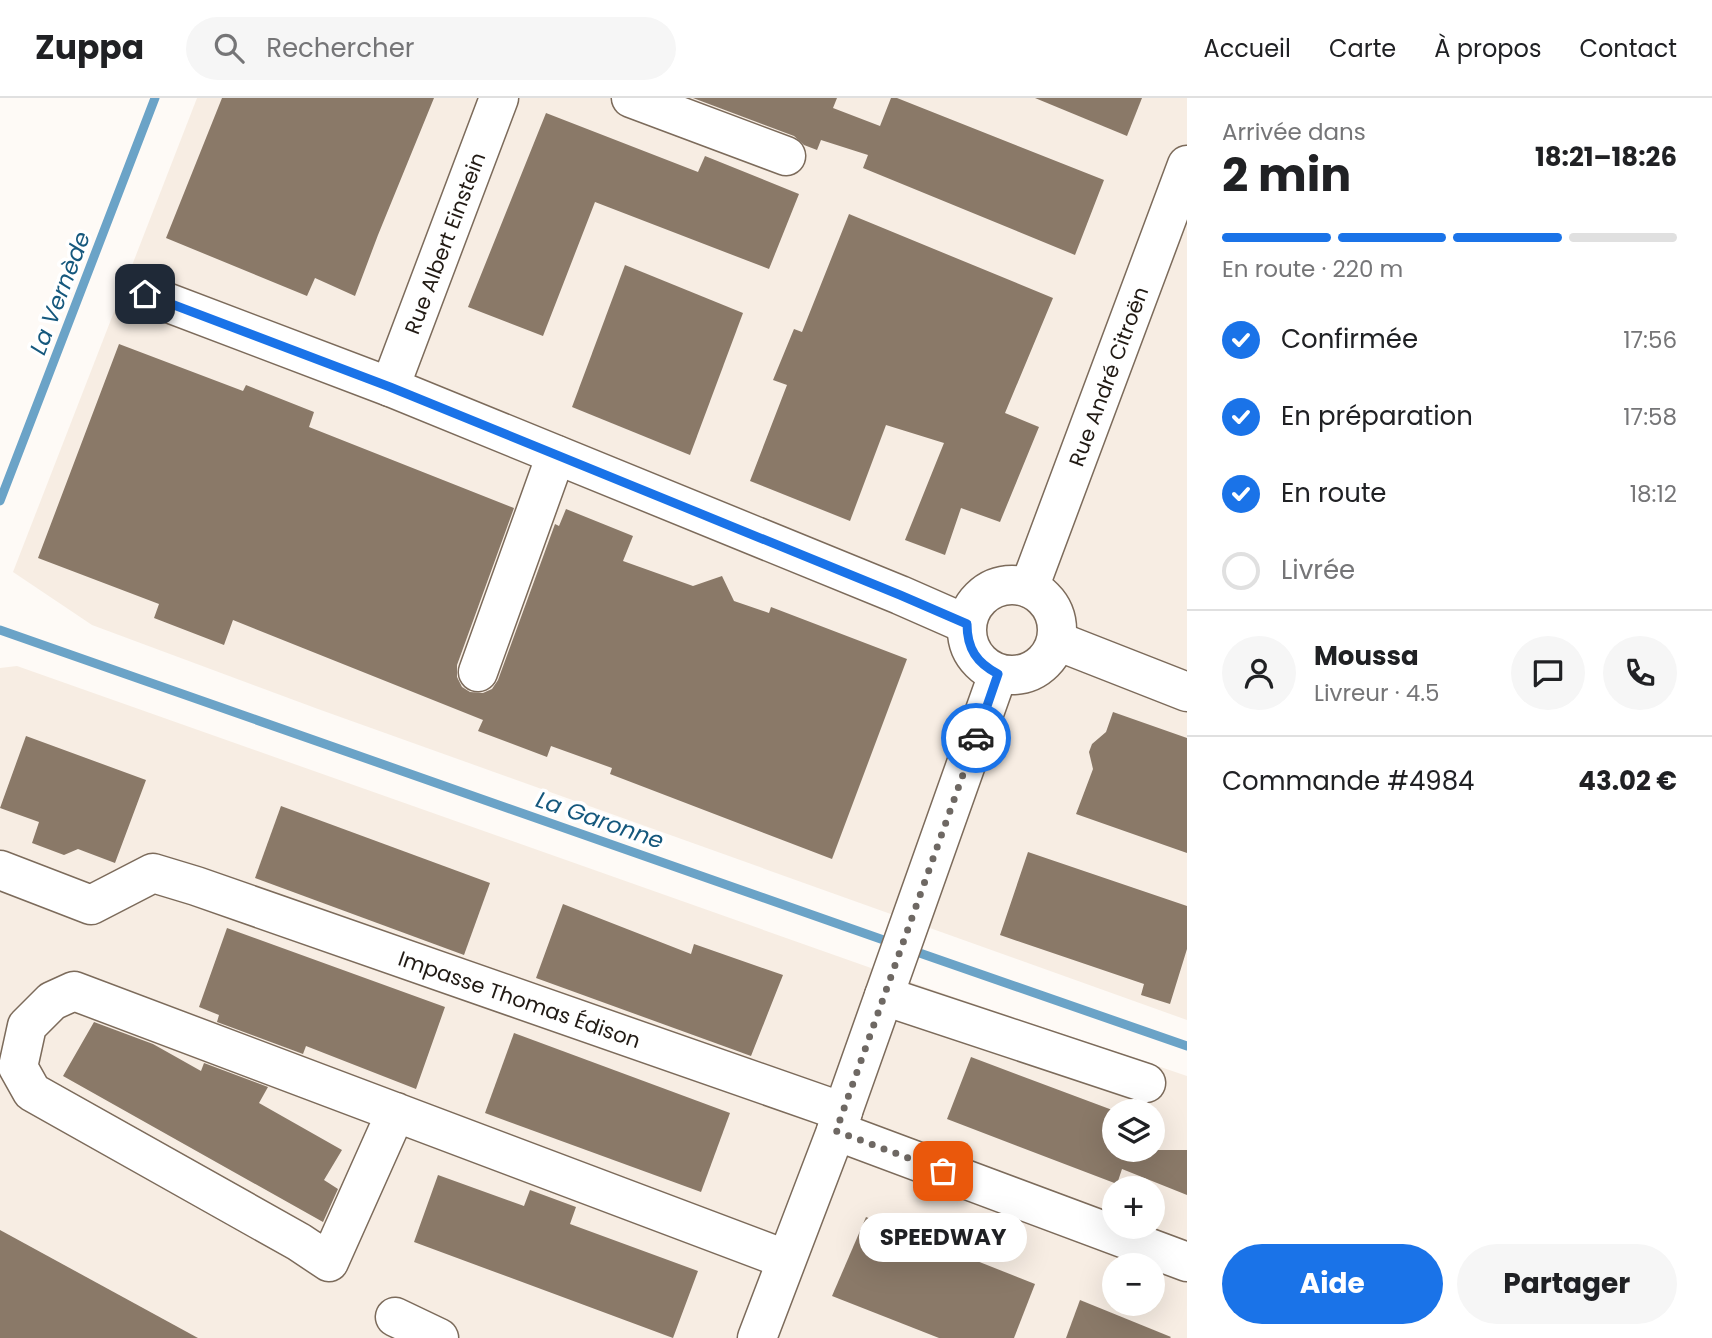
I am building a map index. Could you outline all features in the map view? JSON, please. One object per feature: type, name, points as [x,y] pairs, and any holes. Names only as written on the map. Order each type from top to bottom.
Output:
[{"type":"street","name":"Rue Albert Einstein","points":[[390,387],[499,98]]},
{"type":"street","points":[[631,98],[694,109],[786,156]]},
{"type":"street","name":"Rue André Citroën","points":[[1029,587],[1187,165]]},
{"type":"street","points":[[145,294],[390,387],[967,624]]},
{"type":"street","points":[[478,672],[556,455]]},
{"type":"street","points":[[1016,585],[1029,587],[1054,611],[1058,628],[1054,650],[1034,671],[1019,676],[998,674],[985,667],[972,652],[967,636],[967,624],[978,600],[991,590],[1016,585]]},
{"type":"street","points":[[1057,641],[1187,692]]},
{"type":"street","points":[[757,1338],[839,1122],[998,674]]},
{"type":"street","name":"Impasse Thomas Édison","points":[[0,870],[91,905],[153,873],[197,886],[839,1122],[1187,1262]]},
{"type":"street","points":[[888,983],[1146,1083]]},
{"type":"street","points":[[396,1112],[329,1262],[299,1242],[32,1092],[18,1067],[11,1043],[52,1001],[74,991],[396,1112],[785,1259]]},
{"type":"street","points":[[395,1317],[439,1338]]},
{"type":"shaded area","points":[[197,98],[1187,98],[1187,1020],[318,709],[92,625],[13,572]]},
{"type":"shaded area","points":[[17,666],[939,992],[1187,1076],[1187,1338],[0,1338],[0,668]]},
{"type":"building","points":[[222,98],[434,98],[355,296],[315,278],[307,296],[166,238]]},
{"type":"building","points":[[693,98],[837,98],[833,108],[880,126],[891,98],[897,98],[1104,180],[1075,255],[863,168],[868,155],[821,140],[817,150],[804,145],[794,136]]},
{"type":"building","points":[[1035,98],[1142,98],[1127,136]]},
{"type":"building","points":[[546,113],[698,172],[705,156],[799,194],[769,269],[595,202],[543,336],[468,307]]},
{"type":"building","points":[[849,214],[1053,298],[1005,413],[1039,427],[1000,522],[961,508],[945,555],[905,540],[944,443],[886,425],[850,521],[750,481],[787,385],[773,380],[794,329],[802,332]]},
{"type":"building","points":[[625,265],[743,313],[690,455],[572,407]]},
{"type":"building","points":[[119,344],[243,391],[246,385],[314,412],[309,427],[514,508],[457,665],[457,677],[462,687],[470,692],[483,693],[492,689],[498,680],[555,524],[559,526],[566,509],[633,536],[623,561],[693,586],[722,576],[734,601],[769,613],[771,607],[907,659],[832,859],[610,774],[612,768],[551,746],[547,757],[478,731],[483,720],[233,620],[224,645],[154,618],[159,604],[38,558]]},
{"type":"building","points":[[1113,712],[1187,738],[1187,853],[1076,814],[1093,769],[1089,752],[1092,744],[1106,732]]},
{"type":"building","points":[[26,736],[146,780],[115,863],[78,849],[64,855],[32,843],[39,822],[0,808]]},
{"type":"building","points":[[281,806],[490,883],[464,955],[255,878]]},
{"type":"building","points":[[1028,852],[1187,906],[1187,949],[1170,1004],[1141,995],[1144,984],[1000,935]]},
{"type":"building","points":[[563,904],[691,954],[694,944],[783,975],[751,1056],[536,978]]},
{"type":"building","points":[[227,928],[445,1007],[416,1089],[306,1046],[303,1054],[217,1022],[219,1015],[199,1007]]},
{"type":"building","points":[[94,1022],[153,1044],[201,1071],[204,1063],[268,1087],[259,1103],[342,1150],[324,1180],[338,1189],[323,1222],[63,1076]]},
{"type":"building","points":[[514,1033],[730,1113],[701,1192],[485,1113]]},
{"type":"building","points":[[971,1057],[1102,1106],[1102,1162],[1165,1162],[1165,1150],[1187,1150],[1187,1195],[1165,1186],[1165,1176],[1140,1176],[1122,1169],[1120,1176],[1102,1176],[1102,1178],[947,1119]]},
{"type":"building","points":[[438,1175],[524,1206],[530,1190],[576,1207],[570,1224],[698,1271],[673,1338],[414,1242]]},
{"type":"building","points":[[866,1217],[1035,1284],[1014,1338],[939,1338],[832,1296]]},
{"type":"building","points":[[0,1230],[198,1338],[0,1338]]},
{"type":"building","points":[[1080,1300],[1102,1309],[1102,1316],[1119,1316],[1171,1337],[1170,1338],[1066,1338]]},
{"type":"waterway","name":"La Vernède","points":[[0,501],[155,98]]},
{"type":"waterway","name":"La Garonne","points":[[0,630],[895,944]]},
{"type":"waterway","name":"La Garonne","points":[[911,950],[1187,1046]]},
{"type":"way so far","points":[[943,1171],[836,1131],[976,738]]},
{"type":"place","name":"SPEEDWAY","points":[[943,1171]]},
{"type":"route","points":[[145,294],[390,387],[967,624],[967,636],[972,652],[985,667],[998,674],[976,738]]}]
